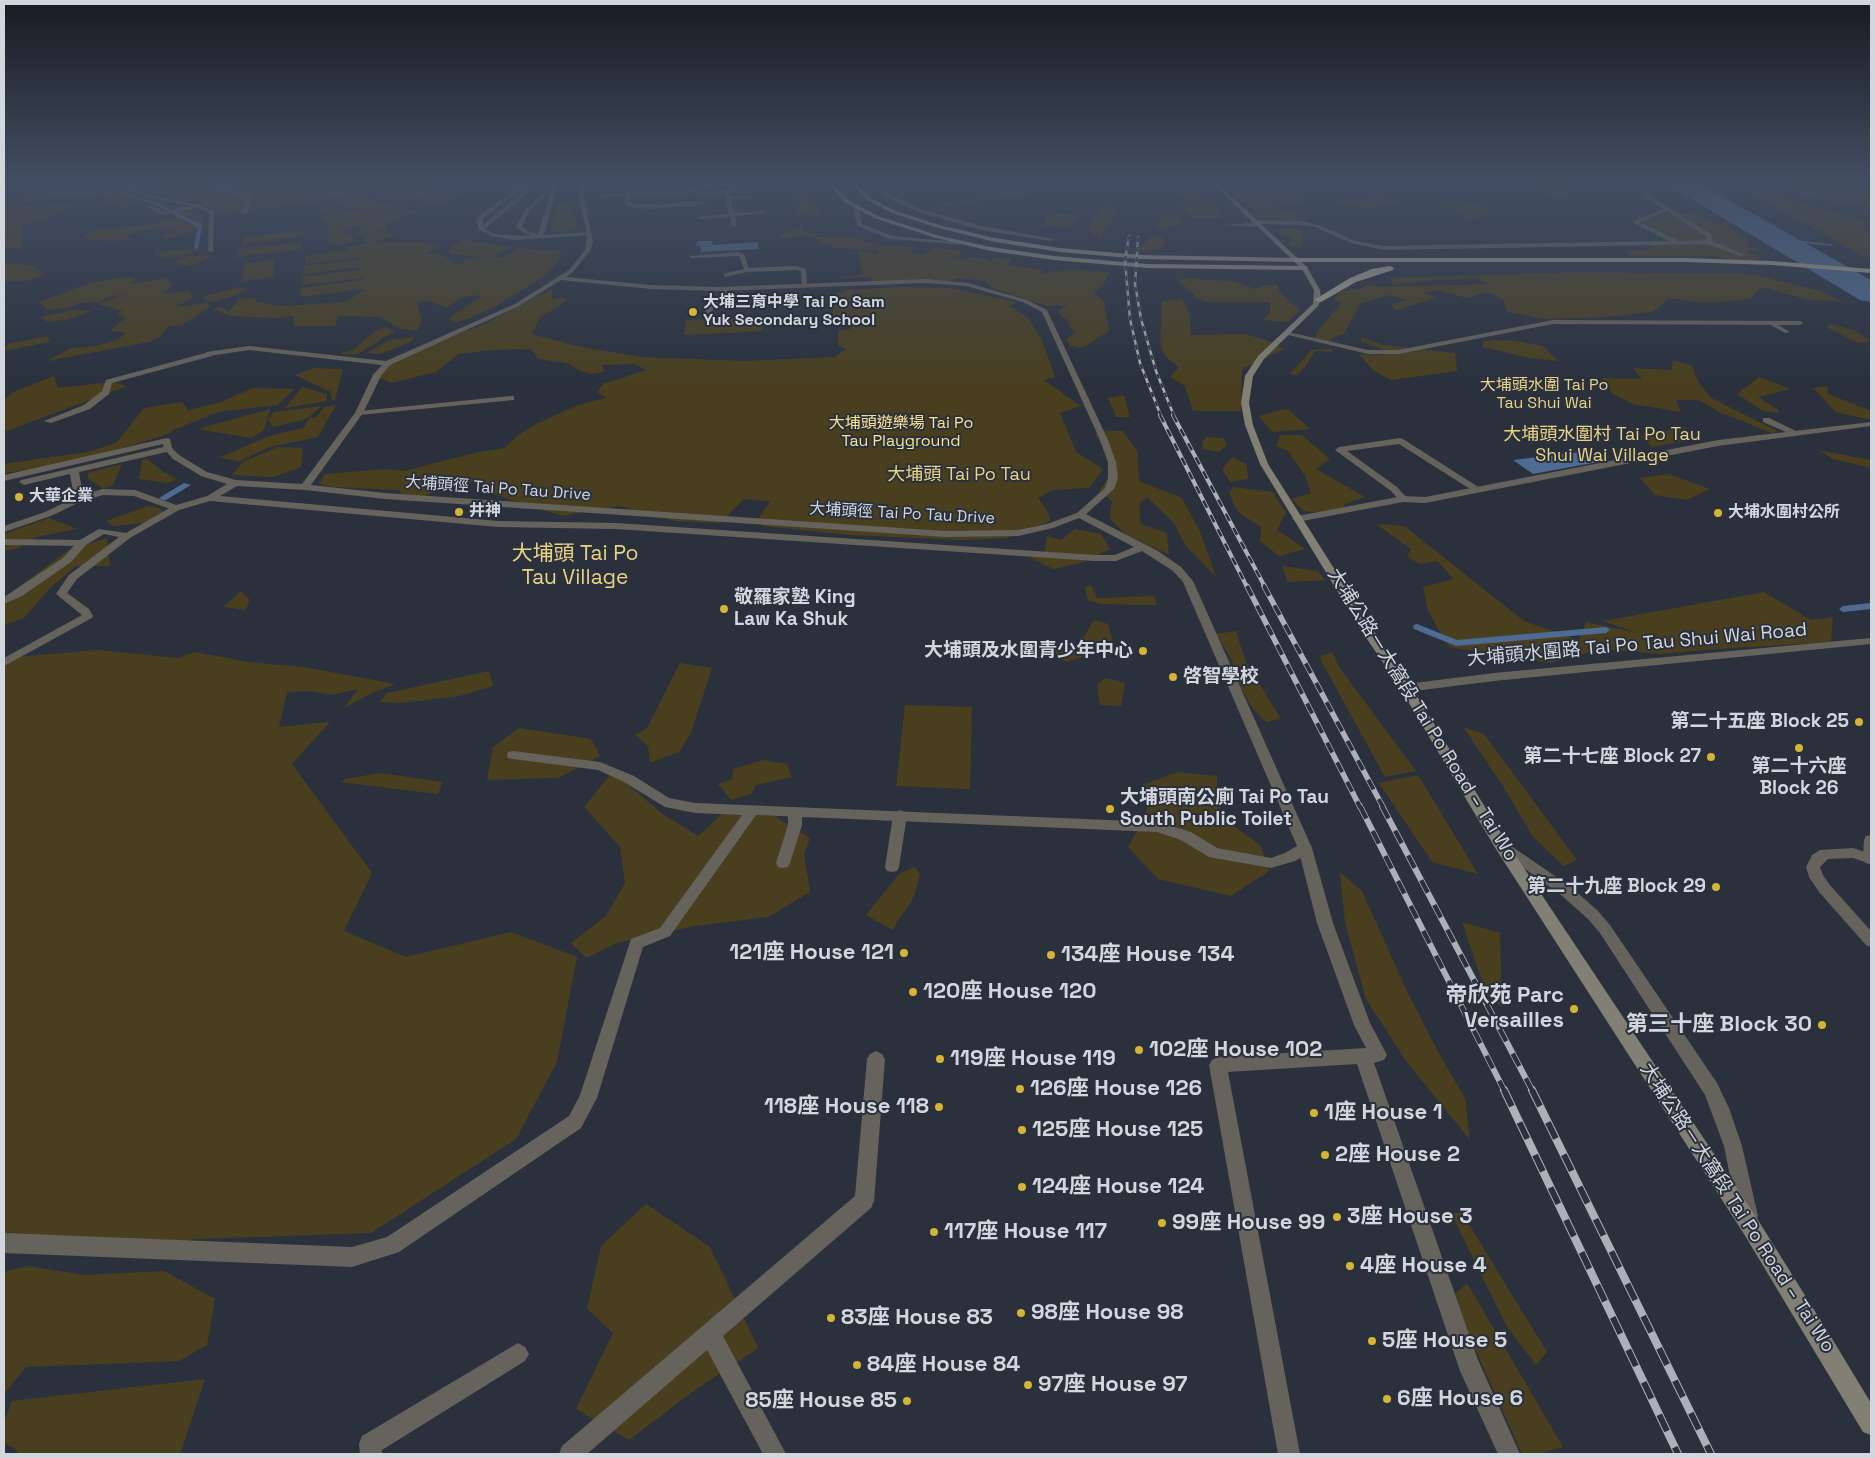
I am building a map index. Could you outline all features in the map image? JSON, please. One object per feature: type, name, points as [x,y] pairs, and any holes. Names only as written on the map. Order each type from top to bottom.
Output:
[{"type":"highway","points":[[1296,260],[1685,260],[1772,263],[1871,271]]},
{"type":"highway","points":[[1305,268],[1696,267],[1781,270],[1871,277]]},
{"type":"highway","points":[[1318,300],[1353,280],[1375,271],[1390,268]]},
{"type":"main road","points":[[1001,249],[1054,258],[1147,266],[1305,268]]},
{"type":"main road","points":[[1054,249],[1141,257],[1296,260]]},
{"type":"main road","points":[[1284,249],[1305,268],[1318,290],[1318,300]]},
{"type":"main road","name":"大埔公路－大窩段 Tai Po Road – Tai Wo","points":[[1318,300],[1288,334],[1261,358],[1249,376],[1245,403],[1249,424],[1264,464],[1406,688],[1499,842],[1750,1227],[1824,1344],[1871,1424]]},
{"type":"street","points":[[305,487],[359,413],[377,375],[387,363],[517,305],[562,278],[588,249]]},
{"type":"street","points":[[1728,249],[1742,254]]},
{"type":"street","points":[[692,256],[738,254],[742,256],[747,270]]},
{"type":"street","points":[[725,275],[747,270],[796,268],[804,270],[804,285]]},
{"type":"street","name":"大埔頭徑 Tai Po Tau Drive","points":[[168,445],[176,458],[204,474],[235,483],[305,487],[386,496],[944,534],[1018,533],[1050,526],[1080,515],[1109,489],[1113,478],[1112,462],[1045,311],[1026,301],[966,284],[899,281],[727,289],[651,287],[562,278]]},
{"type":"street","points":[[707,313],[727,289]]},
{"type":"street","points":[[1288,334],[1368,352],[1398,352],[1553,322],[1800,323]]},
{"type":"street","points":[[1771,323],[1787,332]]},
{"type":"street","points":[[48,421],[87,407],[106,392],[109,382],[209,354],[249,348],[387,363]]},
{"type":"street","points":[[359,413],[511,398]]},
{"type":"street","points":[[1766,420],[1798,434]]},
{"type":"street","points":[[1298,519],[1403,499],[1425,500],[1546,478],[1718,443],[1871,424]]},
{"type":"street","points":[[1403,499],[1394,489],[1339,450],[1400,441],[1478,490]]},
{"type":"street","points":[[24,482],[168,445]]},
{"type":"street","points":[[4,478],[168,445]]},
{"type":"street","points":[[74,470],[78,498]]},
{"type":"street","points":[[4,663],[88,616],[85,611],[61,594],[73,577],[127,536],[176,508],[210,498],[235,483]]},
{"type":"street","points":[[4,529],[48,514],[78,498],[102,492],[135,493],[176,508]]},
{"type":"street","points":[[210,498],[498,524],[616,526],[1095,558],[1116,558],[1143,547]]},
{"type":"street","points":[[1080,515],[1143,547],[1177,569],[1188,581],[1305,848],[1325,923],[1362,1025],[1378,1055],[1218,1065],[1288,1454]]},
{"type":"street","points":[[4,600],[18,594],[67,560],[82,542],[102,531],[127,536]]},
{"type":"street","points":[[4,542],[82,542]]},
{"type":"street","name":"大埔頭水圍路 Tai Po Tau Shui Wai Road","points":[[1406,688],[1494,677],[1871,641]]},
{"type":"street","points":[[513,755],[600,766],[629,779],[665,802],[695,808],[1156,827],[1186,836],[1214,853],[1271,863],[1290,857],[1305,848]]},
{"type":"street","points":[[4,1243],[352,1257],[392,1245],[575,1122],[588,1098],[636,943],[665,932],[752,810]]},
{"type":"street","points":[[783,863],[795,825],[795,812]]},
{"type":"street","points":[[892,867],[900,816]]},
{"type":"street","points":[[1871,840],[1871,859],[1853,854],[1825,854],[1817,859],[1814,867],[1816,877],[1824,888],[1871,941]]},
{"type":"street","points":[[1499,842],[1566,891],[1593,914],[1711,1088],[1734,1146],[1750,1227]]},
{"type":"street","points":[[1363,1056],[1468,1363],[1509,1454]]},
{"type":"street","points":[[570,1454],[864,1201],[876,1059]]},
{"type":"street","points":[[710,1333],[775,1454]]},
{"type":"street","points":[[371,1454],[370,1444],[518,1354]]},
{"type":"green space","points":[[180,249],[200,249],[183,256],[164,258],[156,253]]},
{"type":"green space","points":[[239,249],[301,249],[238,257]]},
{"type":"green space","points":[[348,249],[435,249],[424,254],[440,254],[451,260],[453,265],[462,264],[465,259],[505,257],[516,249],[562,251],[558,262],[545,276],[494,307],[468,319],[455,323],[449,318],[483,295],[462,297],[447,308],[428,300],[417,303],[422,320],[418,330],[401,329],[380,317],[338,316],[335,326],[294,326],[293,316],[278,318],[229,316],[214,309],[220,306],[229,311],[239,299],[254,298],[257,302],[281,306],[346,302],[365,289],[301,297],[301,288],[362,280],[362,278],[302,285],[303,277],[360,270],[360,267],[303,274],[304,266],[361,259],[361,257],[305,264],[305,256],[352,250]]},
{"type":"green space","points":[[449,249],[508,249],[490,258],[450,254],[448,250]]},
{"type":"green space","points":[[858,249],[914,249],[910,254],[923,254],[931,249],[961,250],[959,257],[950,256],[961,259],[957,261],[971,257],[985,258],[989,262],[995,258],[1011,259],[1007,265],[1044,270],[1041,274],[1069,270],[1109,272],[1105,282],[1094,293],[1104,302],[1109,331],[1082,348],[1069,345],[1067,338],[1076,332],[1070,327],[1068,321],[1057,312],[1067,305],[1047,306],[992,288],[985,281],[959,278],[951,281],[869,281],[872,277],[839,278],[862,274],[858,250],[879,254],[877,250]]},
{"type":"green space","points":[[1141,249],[1160,249],[1141,251]]},
{"type":"green space","points":[[1758,249],[1768,252],[1745,250],[1761,258],[1741,263],[1716,256],[1631,256],[1625,251]]},
{"type":"green space","points":[[1850,249],[1871,249],[1871,258],[1862,256]]},
{"type":"green space","points":[[209,255],[210,258],[194,264],[184,266],[176,262],[190,256]]},
{"type":"green space","points":[[275,260],[273,277],[241,281],[245,263]]},
{"type":"green space","points":[[4,264],[34,266],[44,275],[27,281],[4,281]]},
{"type":"green space","points":[[1579,272],[1751,274],[1821,291],[1841,301],[1809,300],[1762,287],[1750,299],[1705,303],[1669,298],[1653,312],[1607,317],[1545,319],[1507,312],[1503,300],[1487,292],[1466,298],[1439,290],[1425,293],[1437,298],[1395,310],[1391,304],[1408,300],[1388,295],[1360,304],[1344,334],[1330,339],[1333,343],[1315,339],[1317,332],[1341,303],[1334,300],[1339,292],[1362,288],[1365,285],[1385,287],[1487,284],[1478,279],[1431,280],[1394,285],[1390,278]]},
{"type":"green space","points":[[128,277],[136,278],[130,284],[166,278],[170,284],[174,283],[163,294],[190,291],[193,298],[175,307],[207,303],[210,307],[182,325],[168,326],[160,337],[149,342],[47,361],[71,348],[96,346],[117,340],[125,334],[121,331],[110,331],[125,318],[116,314],[123,311],[98,304],[128,293],[106,298],[101,302],[79,303],[69,308],[48,309],[39,302],[90,283]]},
{"type":"green space","points":[[1192,278],[1233,281],[1255,289],[1264,285],[1277,285],[1280,292],[1300,310],[1288,322],[1263,320],[1270,312],[1270,302],[1208,302],[1194,298],[1195,295],[1177,280]]},
{"type":"green space","points":[[240,287],[246,289],[236,295],[212,302],[201,297]]},
{"type":"green space","name":"大埔頭遊樂場 Tai Po Tau Playground","points":[[906,287],[949,288],[1017,302],[1010,306],[1028,318],[1042,340],[1055,377],[1044,380],[1081,406],[1060,413],[1076,452],[1103,469],[1089,488],[1053,490],[1038,498],[1048,512],[1050,521],[1007,538],[963,540],[851,535],[762,526],[760,515],[771,501],[744,499],[720,523],[675,521],[619,506],[562,516],[490,493],[486,483],[479,482],[454,484],[409,502],[399,490],[333,487],[319,484],[325,474],[386,469],[404,471],[479,452],[505,448],[517,436],[536,424],[578,405],[606,398],[597,392],[603,384],[646,370],[635,364],[602,365],[604,372],[592,374],[581,371],[567,363],[538,359],[531,349],[492,350],[459,354],[436,372],[391,383],[372,374],[395,356],[413,352],[484,324],[552,289],[552,300],[563,297],[567,300],[540,318],[532,334],[581,347],[642,357],[745,361],[835,357],[846,349],[838,345],[838,331],[851,329],[850,323],[834,323],[832,302],[827,294],[844,292],[844,290]]},
{"type":"green space","points":[[1182,299],[1189,313],[1191,335],[1245,334],[1266,340],[1284,349],[1242,369],[1241,411],[1193,411],[1185,386],[1170,377],[1179,367],[1166,357],[1160,345],[1162,301]]},
{"type":"green space","points":[[73,310],[93,311],[69,319],[48,322],[40,317]]},
{"type":"green space","points":[[762,316],[763,331],[684,335],[686,320]]},
{"type":"green space","points":[[1830,324],[1853,330],[1871,341],[1858,343],[1826,327]]},
{"type":"green space","points":[[385,327],[395,331],[358,354],[339,354],[354,349],[374,332]]},
{"type":"green space","points":[[47,336],[50,342],[4,351],[7,344]]},
{"type":"green space","points":[[416,337],[408,343],[380,354],[366,353],[390,340]]},
{"type":"green space","points":[[1361,337],[1384,345],[1455,353],[1457,371],[1391,380],[1374,371],[1359,354],[1384,355],[1380,348],[1361,342]]},
{"type":"green space","points":[[1511,340],[1543,346],[1558,361],[1529,358],[1483,347],[1483,341]]},
{"type":"green space","points":[[1331,349],[1333,352],[1316,351],[1301,372],[1297,375],[1290,374],[1311,350]]},
{"type":"green space","points":[[1673,360],[1692,366],[1698,381],[1711,398],[1777,431],[1772,433],[1719,412],[1699,400],[1676,400],[1681,412],[1633,404],[1613,394],[1602,378],[1642,379],[1633,368],[1671,370]]},
{"type":"green space","points":[[314,368],[343,369],[335,400],[332,400],[331,392],[295,375]]},
{"type":"green space","points":[[54,376],[58,388],[112,382],[127,386],[4,432],[4,400],[13,392]]},
{"type":"green space","points":[[1759,377],[1790,389],[1758,397],[1779,410],[1777,413],[1763,411],[1737,394]]},
{"type":"green space","points":[[1827,386],[1828,394],[1871,411],[1871,420],[1836,412],[1813,388]]},
{"type":"green space","points":[[302,387],[327,394],[327,401],[285,408]]},
{"type":"green space","points":[[253,388],[295,389],[277,405],[218,412],[170,433],[143,442],[61,465],[4,473],[4,464],[88,452],[116,443],[144,408],[182,402],[188,410],[218,403]]},
{"type":"green space","points":[[1124,395],[1130,417],[1116,417],[1108,398]]},
{"type":"green space","points":[[336,405],[318,437],[269,447],[240,461],[219,458],[269,436],[303,428],[310,418],[316,418],[324,407]]},
{"type":"green space","points":[[322,406],[306,419],[273,427],[268,419],[274,412]]},
{"type":"green space","points":[[270,409],[264,430],[251,438],[197,429]]},
{"type":"green space","points":[[1285,409],[1289,410],[1310,429],[1272,432],[1259,416]]},
{"type":"green space","points":[[1684,427],[1697,439],[1652,447],[1641,436]]},
{"type":"green space","points":[[1107,431],[1123,431],[1137,451],[1139,481],[1182,498],[1201,534],[1216,577],[1186,546],[1173,522],[1147,497],[1139,504],[1141,524],[1167,533],[1169,555],[1124,533],[1110,519],[1112,501],[1099,491],[1116,468],[1095,434]]},
{"type":"green space","points":[[1280,435],[1302,435],[1330,459],[1316,469],[1365,497],[1346,504],[1336,515],[1304,511],[1291,499],[1311,493],[1305,476],[1288,451],[1276,446]]},
{"type":"green space","points":[[1207,437],[1223,438],[1227,445],[1219,452],[1203,449],[1202,442]]},
{"type":"green space","points":[[278,447],[303,448],[301,467],[274,477],[232,475],[243,462]]},
{"type":"green space","points":[[1818,450],[1871,460],[1871,468],[1833,459]]},
{"type":"green space","points":[[1232,457],[1247,465],[1248,479],[1230,482],[1222,469]]},
{"type":"green space","points":[[146,458],[165,473],[177,479],[168,483],[139,479],[142,461]]},
{"type":"green space","points":[[122,464],[113,485],[104,489],[88,479],[88,473]]},
{"type":"green space","points":[[1669,474],[1710,489],[1687,500],[1655,495],[1640,478]]},
{"type":"green space","points":[[1233,487],[1273,492],[1286,513],[1277,530],[1306,549],[1279,556],[1260,541],[1261,527],[1238,512],[1229,493]]},
{"type":"green space","points":[[148,506],[159,508],[164,512],[144,523],[113,526],[106,521]]},
{"type":"green space","points":[[49,518],[77,529],[36,537],[19,548],[4,551],[4,534]]},
{"type":"green space","points":[[1376,524],[1404,526],[1524,621],[1579,640],[1586,622],[1637,633],[1603,621],[1764,592],[1811,620],[1833,617],[1831,642],[1660,654],[1601,649],[1550,663],[1449,647],[1428,611],[1423,587],[1454,579],[1437,561],[1420,564],[1407,557],[1411,549]]},
{"type":"green space","points":[[1075,529],[1101,534],[1110,549],[1080,563],[1053,569],[1029,557],[1045,551],[1047,536],[1061,540]]},
{"type":"green space","points":[[107,538],[110,566],[76,566],[51,587],[24,618],[4,625],[4,598],[67,551]]},
{"type":"green space","points":[[1282,566],[1318,571],[1325,580],[1288,582]]},
{"type":"green space","points":[[1091,585],[1097,598],[1154,596],[1157,605],[1101,604],[1088,600],[1085,588]]},
{"type":"green space","points":[[241,591],[250,600],[245,610],[223,607]]},
{"type":"green space","points":[[1094,620],[1108,624],[1113,642],[1100,651],[1066,662],[1055,654],[1053,650],[1063,651],[1080,643]]},
{"type":"green space","points":[[1236,631],[1246,662],[1281,719],[1266,722],[1254,710],[1236,680],[1232,660],[1216,634]]},
{"type":"green space","points":[[97,650],[178,658],[195,652],[248,662],[304,667],[395,684],[370,694],[344,708],[358,689],[331,695],[309,691],[287,692],[279,727],[330,722],[292,764],[372,873],[344,931],[406,957],[511,932],[577,957],[557,1062],[516,1139],[371,1233],[197,1239],[108,1250],[4,1240],[4,658]]},
{"type":"green space","points":[[1332,652],[1339,667],[1416,771],[1385,777],[1319,657]]},
{"type":"green space","points":[[680,663],[712,668],[691,733],[679,752],[650,763],[648,746],[635,735],[647,728]]},
{"type":"green space","points":[[489,671],[493,686],[460,696],[400,703],[380,702],[387,693]]},
{"type":"green space","points":[[1106,678],[1125,683],[1121,706],[1100,705],[1097,684]]},
{"type":"green space","points":[[905,705],[972,707],[970,789],[896,786]]},
{"type":"green space","points":[[1463,727],[1484,734],[1577,860],[1564,866],[1533,837],[1503,786]]},
{"type":"green space","points":[[519,728],[591,739],[600,756],[558,778],[487,780],[493,747]]},
{"type":"green space","points":[[763,760],[787,764],[792,777],[756,785],[751,794],[731,800],[718,784],[732,779],[733,769]]},
{"type":"green space","points":[[1178,772],[1217,776],[1217,795],[1222,817],[1261,846],[1269,871],[1231,896],[1158,879],[1128,847],[1142,822],[1151,799],[1143,785]]},
{"type":"green space","points":[[380,773],[443,782],[438,794],[341,782],[345,779]]},
{"type":"green space","points":[[610,775],[622,780],[664,815],[698,836],[722,814],[774,816],[810,838],[804,854],[810,892],[768,917],[695,926],[617,943],[586,958],[571,943],[606,916],[625,883],[620,847],[584,807]]},
{"type":"green space","points":[[1418,775],[1478,874],[1432,862],[1379,783]]},
{"type":"green space","points":[[915,867],[920,874],[914,897],[892,930],[866,915],[899,874]]},
{"type":"green space","points":[[1340,872],[1362,891],[1405,987],[1437,1050],[1465,1098],[1470,1140],[1406,1061],[1366,999],[1345,923]]},
{"type":"green space","points":[[1462,922],[1500,933],[1502,1007],[1488,998]]},
{"type":"green space","points":[[646,1204],[710,1247],[758,1348],[695,1390],[629,1440],[576,1409],[613,1333],[587,1309],[601,1246]]},
{"type":"green space","points":[[1451,1213],[1462,1213],[1547,1352],[1536,1365],[1507,1327]]},
{"type":"green space","points":[[26,1266],[85,1275],[164,1271],[215,1299],[207,1345],[179,1361],[26,1367],[4,1394],[4,1272]]},
{"type":"green space","points":[[1467,1283],[1563,1447],[1539,1454],[1522,1454],[1452,1297]]},
{"type":"green space","points":[[205,1379],[180,1454],[17,1454],[18,1451],[4,1443],[4,1422],[12,1401]]},
{"type":"water","points":[[701,249],[758,249],[701,252]]},
{"type":"water","points":[[1581,452],[1598,462],[1533,474],[1513,460]]},
{"type":"waterway","points":[[1795,249],[1871,293]]},
{"type":"waterway","points":[[163,498],[187,485]]},
{"type":"waterway","points":[[1843,609],[1871,606]]},
{"type":"waterway","points":[[1417,627],[1456,643],[1606,630]]},
{"type":"railway","points":[[1127,249],[1125,260],[1130,319],[1140,363],[1161,416]]},
{"type":"railway","points":[[1137,249],[1135,284],[1141,319],[1156,371],[1174,416]]},
{"type":"railway","points":[[1160,415],[1247,587]]},
{"type":"railway","points":[[1173,415],[1265,587]]},
{"type":"railway","points":[[1247,586],[1360,807]]},
{"type":"railway","points":[[1264,586],[1383,807]]},
{"type":"railway","points":[[1360,806],[1504,1090]]},
{"type":"railway","points":[[1382,806],[1533,1092]]},
{"type":"railway","points":[[1504,1090],[1678,1454]]},
{"type":"railway","points":[[1533,1092],[1711,1454]]},
{"type":"place","name":"大埔三育中學 Tai Po Sam Yuk Secondary School","points":[[693,312]]},
{"type":"place","name":"大華企業","points":[[19,497]]},
{"type":"place","name":"井神","points":[[459,512]]},
{"type":"place","name":"大埔水圍村公所","points":[[1718,513]]},
{"type":"place","name":"敬羅家塾 King Law Ka Shuk","points":[[724,609]]},
{"type":"place","name":"大埔頭及水圍青少年中心","points":[[1143,651]]},
{"type":"place","name":"啓智學校","points":[[1173,677]]},
{"type":"place","name":"第二十五座 Block 25","points":[[1859,722]]},
{"type":"place","name":"第二十六座 Block 26","points":[[1799,748]]},
{"type":"place","name":"第二十七座 Block 27","points":[[1711,757]]},
{"type":"place","name":"大埔頭南公廁 Tai Po Tau South Public Toilet","points":[[1110,809]]},
{"type":"place","name":"第二十九座 Block 29","points":[[1716,887]]},
{"type":"place","name":"121座 House 121","points":[[904,953]]},
{"type":"place","name":"134座 House 134","points":[[1051,955]]},
{"type":"place","name":"120座 House 120","points":[[913,992]]},
{"type":"place","name":"帝欣苑 Parc Versailles","points":[[1574,1009]]},
{"type":"place","name":"第三十座 Block 30","points":[[1822,1025]]},
{"type":"place","name":"102座 House 102","points":[[1139,1050]]},
{"type":"place","name":"119座 House 119","points":[[940,1059]]},
{"type":"place","name":"126座 House 126","points":[[1020,1089]]},
{"type":"place","name":"118座 House 118","points":[[939,1107]]},
{"type":"place","name":"1座 House 1","points":[[1314,1113]]},
{"type":"place","name":"125座 House 125","points":[[1022,1130]]},
{"type":"place","name":"2座 House 2","points":[[1325,1155]]},
{"type":"place","name":"124座 House 124","points":[[1022,1187]]},
{"type":"place","name":"3座 House 3","points":[[1337,1217]]},
{"type":"place","name":"99座 House 99","points":[[1162,1223]]},
{"type":"place","name":"117座 House 117","points":[[934,1232]]},
{"type":"place","name":"4座 House 4","points":[[1350,1266]]},
{"type":"place","name":"98座 House 98","points":[[1021,1313]]},
{"type":"place","name":"83座 House 83","points":[[831,1318]]},
{"type":"place","name":"5座 House 5","points":[[1372,1341]]},
{"type":"place","name":"84座 House 84","points":[[857,1365]]},
{"type":"place","name":"97座 House 97","points":[[1028,1385]]},
{"type":"place","name":"6座 House 6","points":[[1387,1399]]},
{"type":"place","name":"85座 House 85","points":[[907,1401]]},
{"type":"district","name":"大埔頭水圍 Tai Po Tau Shui Wai","points":[[1544,395]]},
{"type":"district","name":"大埔頭水圍村 Tai Po Tau Shui Wai Village","points":[[1602,445]]},
{"type":"district","name":"大埔頭 Tai Po Tau","points":[[959,475]]},
{"type":"district","name":"大埔頭 Tai Po Tau Village","points":[[575,566]]}]
